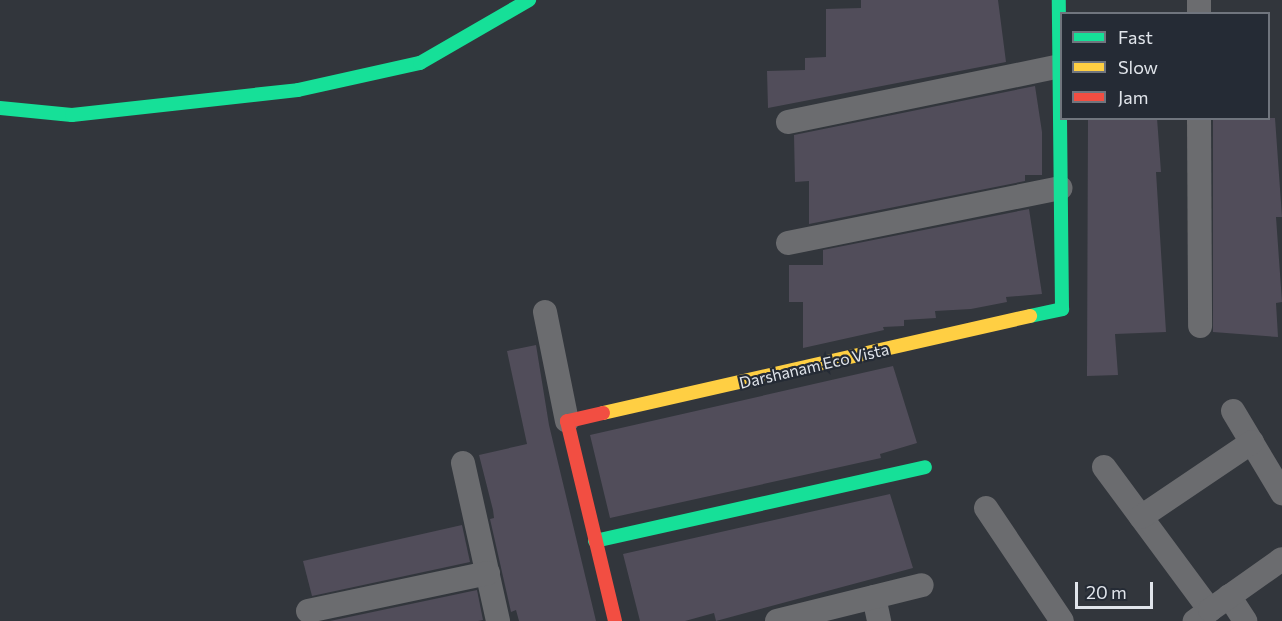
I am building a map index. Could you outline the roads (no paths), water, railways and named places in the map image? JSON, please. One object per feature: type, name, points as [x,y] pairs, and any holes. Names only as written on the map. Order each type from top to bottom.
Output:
[{"type":"street","points":[[0,108],[72,115],[298,90],[420,63],[529,0]]},
{"type":"street","name":"Darshanam Eco Vista","points":[[1059,0],[1060,66]]},
{"type":"street","points":[[788,122],[1060,66]]},
{"type":"street","name":"Darshanam Eco Vista","points":[[567,421],[1062,309],[1060,120]]},
{"type":"street","points":[[1199,120],[1200,326]]},
{"type":"street","points":[[788,243],[1061,188]]},
{"type":"street","points":[[546,312],[567,421],[615,621]]},
{"type":"street","points":[[1233,411],[1282,493]]},
{"type":"street","points":[[1141,517],[1252,442]]},
{"type":"street","points":[[463,463],[498,621]]},
{"type":"street","points":[[595,541],[925,467]]},
{"type":"street","points":[[1104,467],[1211,609],[1245,621]]},
{"type":"street","points":[[986,508],[1062,621]]},
{"type":"street","points":[[1211,609],[1282,559]]},
{"type":"street","points":[[308,611],[488,573]]},
{"type":"street","points":[[777,621],[922,585]]},
{"type":"street","points":[[874,597],[879,621]]}]
